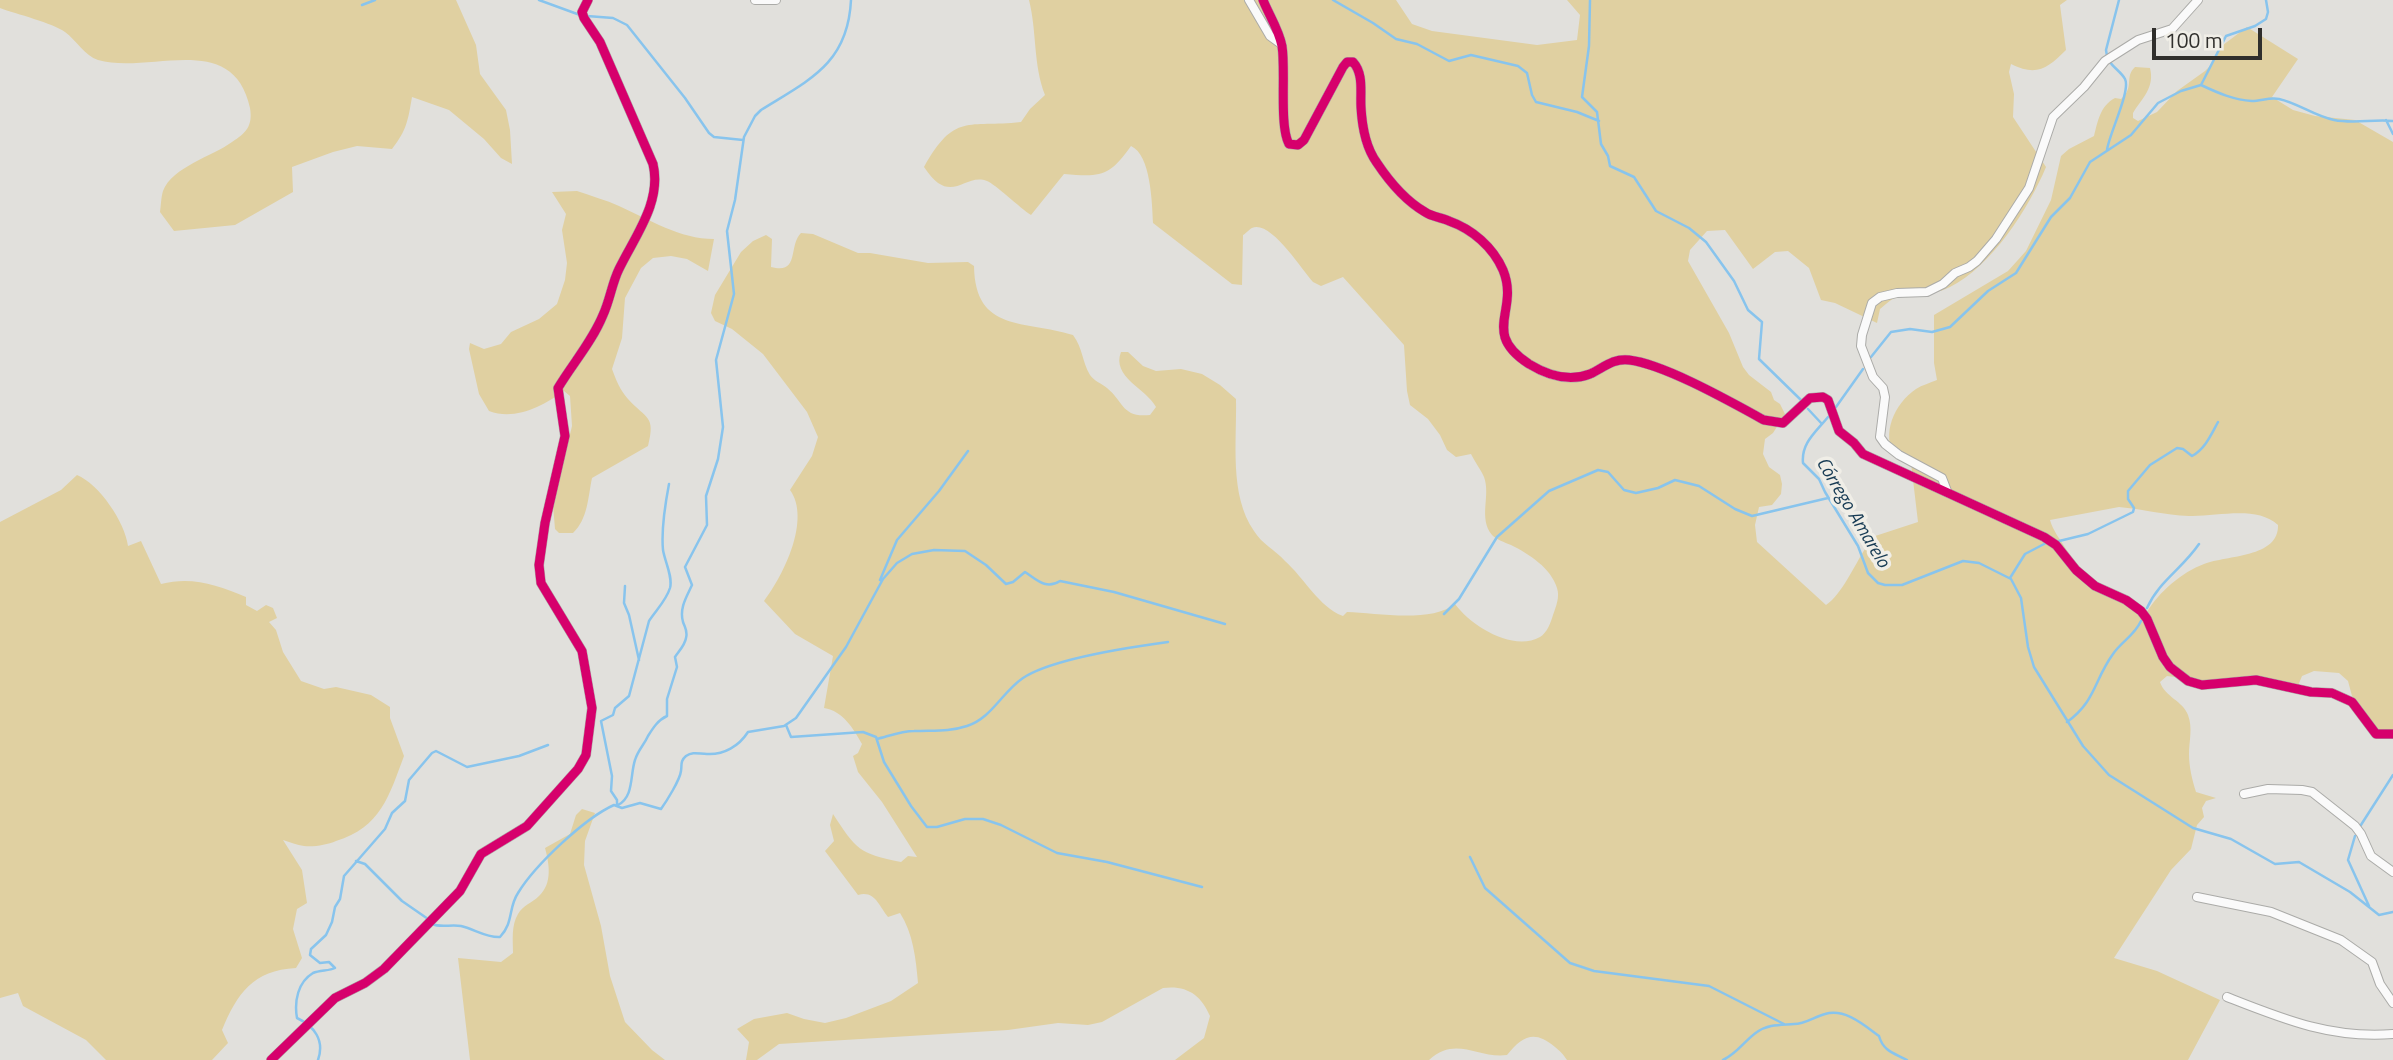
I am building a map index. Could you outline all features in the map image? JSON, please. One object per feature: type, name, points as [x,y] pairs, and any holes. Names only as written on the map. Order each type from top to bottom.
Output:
[{"type":"street","points":[[271,1060],[335,998],[365,983],[384,969],[460,891],[481,855],[527,826],[578,769],[586,755],[592,708],[582,651],[541,583],[538,565],[565,436],[558,388],[581,356],[603,315],[617,272],[654,197],[656,178],[653,164],[600,42],[584,18],[582,12],[588,0]]},
{"type":"street","points":[[755,0],[776,0]]},
{"type":"street","points":[[1249,0],[1270,36],[1281,44]]},
{"type":"street","points":[[1262,0],[1281,44],[1285,75],[1284,125],[1289,144],[1298,145],[1304,140],[1343,67],[1350,61],[1356,64],[1361,84],[1364,130],[1375,161],[1422,211],[1459,225],[1480,239],[1493,253],[1503,271],[1507,287],[1504,338],[1508,346],[1529,363],[1556,376],[1574,377],[1588,374],[1613,361],[1626,359],[1648,364],[1775,423],[1783,423],[1810,398],[1823,397],[1828,400],[1834,424],[1842,436],[1854,443],[1863,454],[2044,537],[2056,545],[2076,570],[2095,586],[2126,600],[2141,611],[2147,618],[2162,657],[2188,681],[2202,685],[2256,680],[2311,692],[2332,693],[2352,702],[2376,734],[2393,734]]},
{"type":"street","points":[[1947,491],[1942,478],[1899,455],[1880,437],[1885,397],[1883,388],[1873,377],[1861,346],[1869,309],[1880,297],[1934,289],[1977,261],[1996,239],[2029,188],[2053,117],[2084,87],[2105,61],[2138,40],[2172,29],[2197,0]]},
{"type":"street","points":[[2244,794],[2268,789],[2312,792],[2355,826],[2371,856],[2393,872]]},
{"type":"street","points":[[2197,897],[2271,912],[2341,940],[2372,962],[2380,984],[2393,1003]]},
{"type":"street","points":[[2227,997],[2317,1030],[2358,1036],[2393,1034]]},
{"type":"shaded area","points":[[0,0],[456,0],[476,45],[480,74],[506,110],[512,164],[501,158],[484,139],[449,110],[412,97],[406,125],[392,149],[357,146],[292,167],[293,192],[235,225],[174,231],[160,212],[163,191],[175,175],[232,142],[247,128],[250,108],[241,84],[226,69],[208,62],[187,60],[118,63],[98,60],[59,29],[0,8]]},
{"type":"shaded area","points":[[1029,0],[1396,0],[1412,24],[1432,31],[1537,45],[1577,40],[1580,15],[1567,0],[2067,0],[2060,5],[2066,50],[2042,69],[2028,70],[2011,64],[2009,72],[2014,94],[2013,117],[2046,167],[2030,200],[2007,235],[1980,266],[1965,278],[1937,292],[1895,298],[1880,309],[1877,323],[1835,303],[1821,300],[1809,268],[1788,251],[1775,252],[1753,269],[1725,230],[1707,231],[1690,250],[1688,261],[1729,333],[1743,367],[1771,392],[1785,414],[1773,433],[1765,439],[1763,454],[1769,467],[1780,475],[1782,484],[1781,494],[1772,505],[1759,507],[1755,525],[1757,542],[1826,605],[1842,587],[1865,549],[1869,549],[1863,540],[1918,522],[1911,463],[1895,457],[1889,439],[1892,420],[1901,403],[1918,388],[1937,380],[1934,363],[1934,315],[2008,271],[2026,251],[2051,200],[2061,156],[2094,136],[2103,110],[2110,101],[2121,99],[2128,90],[2130,75],[2135,67],[2150,68],[2151,75],[2147,92],[2133,113],[2133,118],[2138,121],[2157,112],[2177,91],[2205,71],[2219,48],[2247,27],[2298,59],[2272,97],[2293,110],[2315,116],[2355,120],[2393,142],[2393,731],[2375,731],[2352,696],[2348,681],[2339,673],[2314,671],[2302,676],[2297,688],[2280,682],[2207,681],[2167,676],[2160,682],[2188,715],[2191,730],[2190,764],[2196,792],[2216,798],[2206,801],[2202,808],[2204,817],[2197,825],[2191,849],[2171,870],[2114,958],[2157,971],[2220,1000],[2188,1060],[1567,1060],[1548,1042],[1530,1037],[1518,1043],[1507,1055],[1458,1048],[1448,1049],[1429,1060],[1175,1060],[1204,1038],[1210,1016],[1198,997],[1186,990],[1172,987],[1163,988],[1102,1022],[1088,1025],[1058,1023],[1008,1030],[779,1044],[757,1060],[746,1060],[749,1042],[737,1029],[754,1019],[787,1013],[825,1023],[891,1001],[918,983],[911,938],[900,913],[888,917],[873,897],[858,895],[825,851],[834,841],[830,825],[833,814],[847,835],[867,853],[901,862],[908,856],[917,857],[882,802],[858,772],[853,756],[858,753],[862,744],[855,732],[842,716],[824,708],[833,656],[795,634],[764,601],[787,562],[796,531],[796,502],[790,490],[812,456],[818,437],[807,412],[763,354],[732,329],[715,321],[711,313],[715,295],[741,252],[753,241],[766,235],[772,239],[771,267],[780,268],[790,263],[801,233],[813,234],[858,253],[928,263],[968,262],[974,266],[977,288],[983,303],[993,313],[1006,320],[1073,335],[1093,379],[1105,386],[1124,408],[1134,414],[1150,415],[1156,407],[1152,400],[1125,376],[1119,361],[1121,352],[1128,352],[1143,366],[1156,371],[1181,369],[1202,374],[1220,385],[1236,399],[1236,467],[1246,517],[1261,540],[1292,568],[1323,603],[1338,614],[1343,616],[1347,612],[1418,615],[1445,610],[1455,604],[1471,621],[1493,634],[1505,639],[1529,641],[1545,633],[1556,605],[1557,588],[1545,568],[1525,553],[1492,535],[1485,514],[1486,484],[1471,454],[1456,457],[1447,450],[1428,419],[1410,405],[1404,345],[1343,277],[1321,286],[1313,282],[1276,238],[1260,227],[1252,228],[1243,235],[1242,285],[1232,284],[1153,223],[1146,169],[1138,151],[1131,146],[1116,164],[1103,173],[1064,174],[1031,215],[987,181],[979,179],[950,187],[934,179],[924,167],[935,150],[954,130],[975,124],[1021,122],[1045,95]],"holes":[[[2119,507],[2189,516],[2236,513],[2259,515],[2278,525],[2276,536],[2270,544],[2261,549],[2204,564],[2179,577],[2147,612],[2101,587],[2084,572],[2066,549],[2050,520]]]},
{"type":"shaded area","points":[[577,191],[677,232],[714,239],[708,271],[687,259],[671,256],[653,258],[641,268],[625,298],[622,338],[612,369],[628,399],[648,418],[651,428],[648,446],[592,478],[582,521],[573,533],[559,533],[555,529],[553,505],[572,426],[570,396],[564,391],[538,407],[519,413],[499,414],[489,411],[479,394],[469,349],[470,343],[484,349],[501,344],[511,332],[539,319],[557,304],[567,263],[562,230],[566,214],[552,192]]},
{"type":"shaded area","points":[[77,475],[94,487],[110,505],[122,526],[128,546],[141,541],[161,584],[183,581],[204,583],[246,597],[246,605],[257,611],[266,605],[273,608],[277,618],[269,622],[276,630],[283,652],[301,681],[324,689],[336,687],[371,695],[390,707],[390,718],[404,756],[388,797],[364,827],[351,835],[320,845],[304,846],[283,840],[302,870],[307,903],[297,909],[293,929],[302,958],[296,968],[268,973],[248,986],[234,1005],[222,1030],[228,1043],[212,1060],[106,1060],[86,1040],[23,1006],[18,993],[0,998],[0,522],[61,490]]},
{"type":"shaded area","points":[[582,809],[595,813],[585,841],[584,865],[601,926],[610,976],[625,1022],[665,1060],[470,1060],[458,958],[501,962],[513,953],[513,928],[518,914],[539,896],[548,879],[549,866],[545,848],[570,834],[576,815]]},
{"type":"waterway","points":[[362,5],[375,0]]},
{"type":"waterway","points":[[539,0],[580,15]]},
{"type":"waterway","points":[[618,805],[627,797],[638,753],[654,727],[667,716],[667,699],[677,667],[675,657],[687,636],[682,612],[692,585],[685,567],[707,525],[706,496],[718,459],[723,427],[716,360],[734,294],[727,231],[735,200],[744,137],[761,110],[810,79],[834,55],[848,22],[851,0]]},
{"type":"waterway","points":[[1333,0],[1396,39],[1417,44],[1449,61],[1471,55],[1518,66],[1527,73],[1536,102],[1577,112],[1599,121]]},
{"type":"waterway","name":"Córrego Amarelo","points":[[1590,0],[1589,46],[1582,97],[1597,112],[1601,144],[1610,166],[1634,177],[1656,211],[1689,228],[1706,242],[1734,281],[1748,310],[1762,322],[1759,359],[1802,401]]},
{"type":"waterway","points":[[2107,56],[2106,50],[2119,0]]},
{"type":"waterway","points":[[1871,357],[1891,332],[1910,329],[1932,332],[1950,327],[1988,291],[2016,273],[2051,217],[2070,198],[2090,162],[2131,135],[2158,103],[2181,91],[2201,85],[2226,36],[2255,26],[2266,19],[2266,0]]},
{"type":"waterway","points":[[587,16],[613,18],[627,25],[709,133],[714,137],[743,140]]},
{"type":"waterway","points":[[2107,150],[2126,85],[2124,77],[2110,62]]},
{"type":"waterway","points":[[2201,85],[2239,99],[2279,99],[2334,120],[2393,121]]},
{"type":"waterway","points":[[2386,120],[2393,134]]},
{"type":"waterway","points":[[1836,407],[1863,369]]},
{"type":"waterway","name":"Córrego Amarelo","points":[[1808,409],[1822,424]]},
{"type":"waterway","name":"Córrego Amarelo","points":[[1828,417],[1804,449],[1803,463],[1819,479],[1858,546],[1868,573],[1878,583],[1902,585],[1963,561],[1979,563],[2011,579],[2021,598],[2028,647],[2034,667],[2083,746],[2109,775],[2193,828],[2231,839],[2275,864],[2299,862],[2350,892],[2379,915],[2393,912]]},
{"type":"waterway","points":[[2055,542],[2088,534],[2133,512],[2128,491],[2150,465],[2177,448],[2192,456],[2197,453],[2218,422]]},
{"type":"waterway","points":[[880,580],[897,540],[939,491],[968,451]]},
{"type":"waterway","points":[[1444,614],[1459,599],[1497,537],[1549,491],[1598,470],[1608,472],[1624,490],[1636,493],[1658,488],[1675,480],[1699,486],[1735,509],[1752,516],[1828,498]]},
{"type":"waterway","points":[[617,805],[611,791],[612,776],[601,721],[613,715],[615,708],[629,696],[649,621],[670,588],[663,550],[669,484]]},
{"type":"waterway","points":[[2010,578],[2025,554],[2046,543]]},
{"type":"waterway","points":[[2147,608],[2164,582],[2199,544]]},
{"type":"waterway","points":[[432,924],[461,926],[500,937],[507,926],[515,899],[526,882],[562,843],[589,820],[614,805],[622,808],[640,803],[661,809],[678,780],[682,761],[686,756],[725,751],[736,745],[748,732],[784,726],[796,718],[846,647],[883,579],[897,563],[912,554],[934,550],[965,551],[986,565],[1006,584],[1025,572],[1046,584],[1060,581],[1114,592],[1225,624]]},
{"type":"waterway","points":[[625,586],[624,603],[639,660]]},
{"type":"waterway","points":[[2067,722],[2084,706],[2113,654],[2141,621]]},
{"type":"waterway","points":[[877,739],[905,732],[967,726],[983,717],[1016,684],[1036,671],[1093,654],[1168,642]]},
{"type":"waterway","points":[[786,725],[791,737],[863,732],[876,737],[884,762],[927,827],[965,819],[983,819],[1057,853],[1107,862],[1202,887]]},
{"type":"waterway","points":[[318,1060],[319,1040],[313,1030],[297,1018],[297,999],[308,977],[313,973],[335,968],[329,962],[320,963],[310,955],[311,949],[326,935],[332,922],[344,876],[385,829],[392,813],[405,801],[409,780],[436,751],[467,767],[519,756],[548,745]]},
{"type":"waterway","points":[[2359,828],[2393,775]]},
{"type":"waterway","points":[[2355,836],[2348,860],[2369,906]]},
{"type":"waterway","points":[[1470,857],[1485,888],[1570,963],[1594,971],[1709,986],[1784,1024]]},
{"type":"waterway","points":[[356,861],[365,864],[402,901],[428,919]]},
{"type":"waterway","points":[[1723,1060],[1761,1029],[1802,1023],[1832,1013],[1847,1015],[1861,1023],[1879,1036],[1886,1048],[1907,1060]]},
{"type":"cycle path","points":[[271,1060],[335,998],[365,983],[384,969],[460,891],[481,854],[527,826],[578,769],[586,755],[592,708],[582,651],[541,583],[539,565],[545,523],[565,436],[558,388],[599,325],[617,274],[650,205],[655,178],[653,164],[600,42],[584,18],[582,12],[588,0]]},
{"type":"cycle path","points":[[1263,0],[1282,46],[1283,112],[1289,144],[1298,145],[1304,140],[1343,67],[1347,62],[1353,62],[1360,78],[1364,129],[1373,157],[1392,184],[1411,202],[1428,214],[1466,229],[1494,254],[1507,284],[1504,320],[1507,342],[1529,364],[1551,374],[1574,377],[1590,374],[1618,360],[1643,363],[1697,385],[1764,420],[1783,423],[1810,398],[1823,397],[1828,400],[1839,431],[1863,454],[2044,537],[2056,545],[2076,570],[2095,586],[2126,600],[2141,611],[2163,657],[2170,667],[2188,681],[2202,685],[2256,680],[2311,692],[2332,693],[2352,702],[2376,734],[2393,734]]}]
